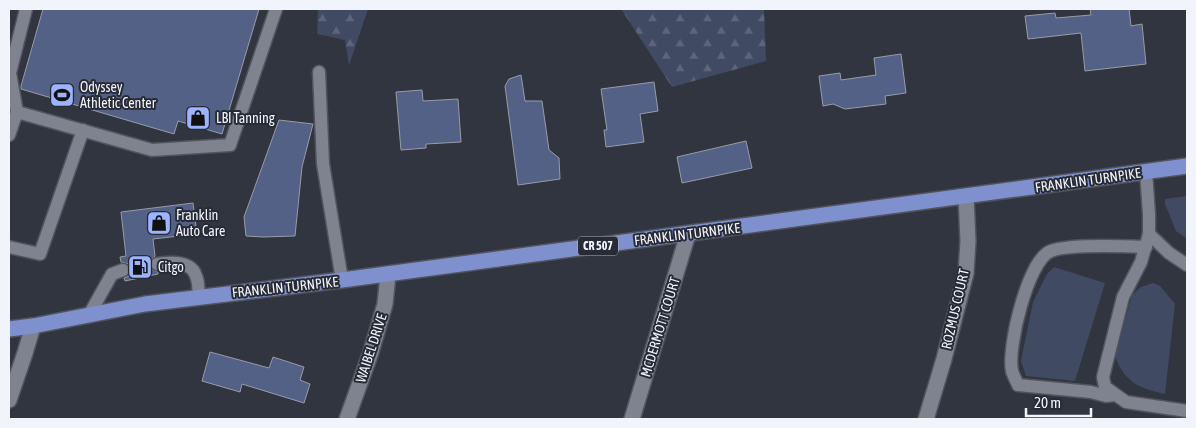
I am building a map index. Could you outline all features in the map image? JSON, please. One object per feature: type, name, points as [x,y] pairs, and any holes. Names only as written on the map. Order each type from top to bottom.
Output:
[{"type":"main road","name":"FRANKLIN TURNPIKE","points":[[9,329],[145,304],[388,274],[1187,166]]},
{"type":"street","name":"ROZMUS COURT","points":[[926,419],[944,359],[966,273],[968,241],[966,196]]},
{"type":"street","name":"MCDERMOTT COURT","points":[[632,419],[688,234]]},
{"type":"street","name":"WAIBEL DRIVE","points":[[347,419],[371,352],[385,304],[388,274]]},
{"type":"street","points":[[9,400],[33,326]]},
{"type":"lane","points":[[9,135],[17,112],[10,73],[26,9]]},
{"type":"lane","points":[[17,112],[152,150],[230,145],[276,9]]},
{"type":"lane","points":[[319,72],[323,164],[342,280]]},
{"type":"lane","points":[[9,247],[40,254],[83,130]]},
{"type":"lane","points":[[1146,172],[1149,234],[1141,262],[1123,297],[1103,377],[1105,387],[1126,402],[1187,411]]},
{"type":"lane","points":[[1149,234],[1169,253],[1187,265]]},
{"type":"lane","points":[[1115,395],[1106,396],[1091,392],[1018,385],[1012,370],[1015,330],[1030,277],[1037,262],[1048,251],[1100,245],[1146,247]]},
{"type":"lane","points":[[157,264],[174,262],[193,270],[197,277],[199,297]]},
{"type":"lane","points":[[89,315],[112,274],[123,270]]},
{"type":"green space","points":[[318,9],[368,9],[349,65],[345,40],[317,34]]},
{"type":"green space","points":[[621,9],[764,9],[766,61],[672,87]]},
{"type":"green space","points":[[1187,196],[1187,239],[1176,231],[1165,204],[1165,199]]},
{"type":"green space","points":[[1054,267],[1105,283],[1075,381],[1026,376],[1021,361],[1033,302],[1047,274]]},
{"type":"green space","points":[[1153,283],[1160,286],[1175,304],[1165,394],[1134,383],[1123,372],[1115,356],[1132,295],[1141,287]]},
{"type":"building","points":[[43,9],[259,9],[222,134],[178,121],[174,134],[21,89]]},
{"type":"building","points":[[1090,9],[1129,9],[1131,26],[1142,24],[1146,64],[1085,71],[1081,33],[1028,39],[1025,16],[1055,13],[1056,18],[1091,15]]},
{"type":"building","points":[[901,54],[906,93],[885,96],[886,104],[845,109],[833,104],[823,106],[819,76],[840,73],[841,80],[876,75],[874,58]]},
{"type":"building","points":[[521,75],[525,101],[542,101],[549,150],[559,158],[560,179],[518,185],[505,86],[509,79]]},
{"type":"building","points":[[654,82],[658,111],[640,114],[644,142],[606,147],[604,130],[607,130],[601,89]]},
{"type":"building","points":[[422,90],[423,101],[458,99],[461,142],[426,144],[426,148],[401,150],[396,92]]},
{"type":"building","points":[[279,120],[313,124],[302,167],[295,236],[246,236],[244,217]]},
{"type":"building","points":[[746,141],[752,168],[682,183],[677,157]]},
{"type":"building","name":"Franklin Auto Care","points":[[193,203],[197,234],[153,239],[155,256],[150,261],[149,266],[158,274],[125,281],[124,278],[129,276],[131,271],[129,264],[121,262],[120,257],[126,256],[121,212]]},
{"type":"building","points":[[210,352],[269,368],[273,357],[304,367],[300,380],[310,384],[304,403],[242,384],[240,392],[202,381]]},
{"type":"place","name":"Odyssey Athletic Center","points":[[62,95]]},
{"type":"place","name":"LBI Tanning","points":[[198,118]]},
{"type":"place","name":"Franklin Auto Care","points":[[159,223]]},
{"type":"place","name":"Citgo","points":[[140,267]]}]
